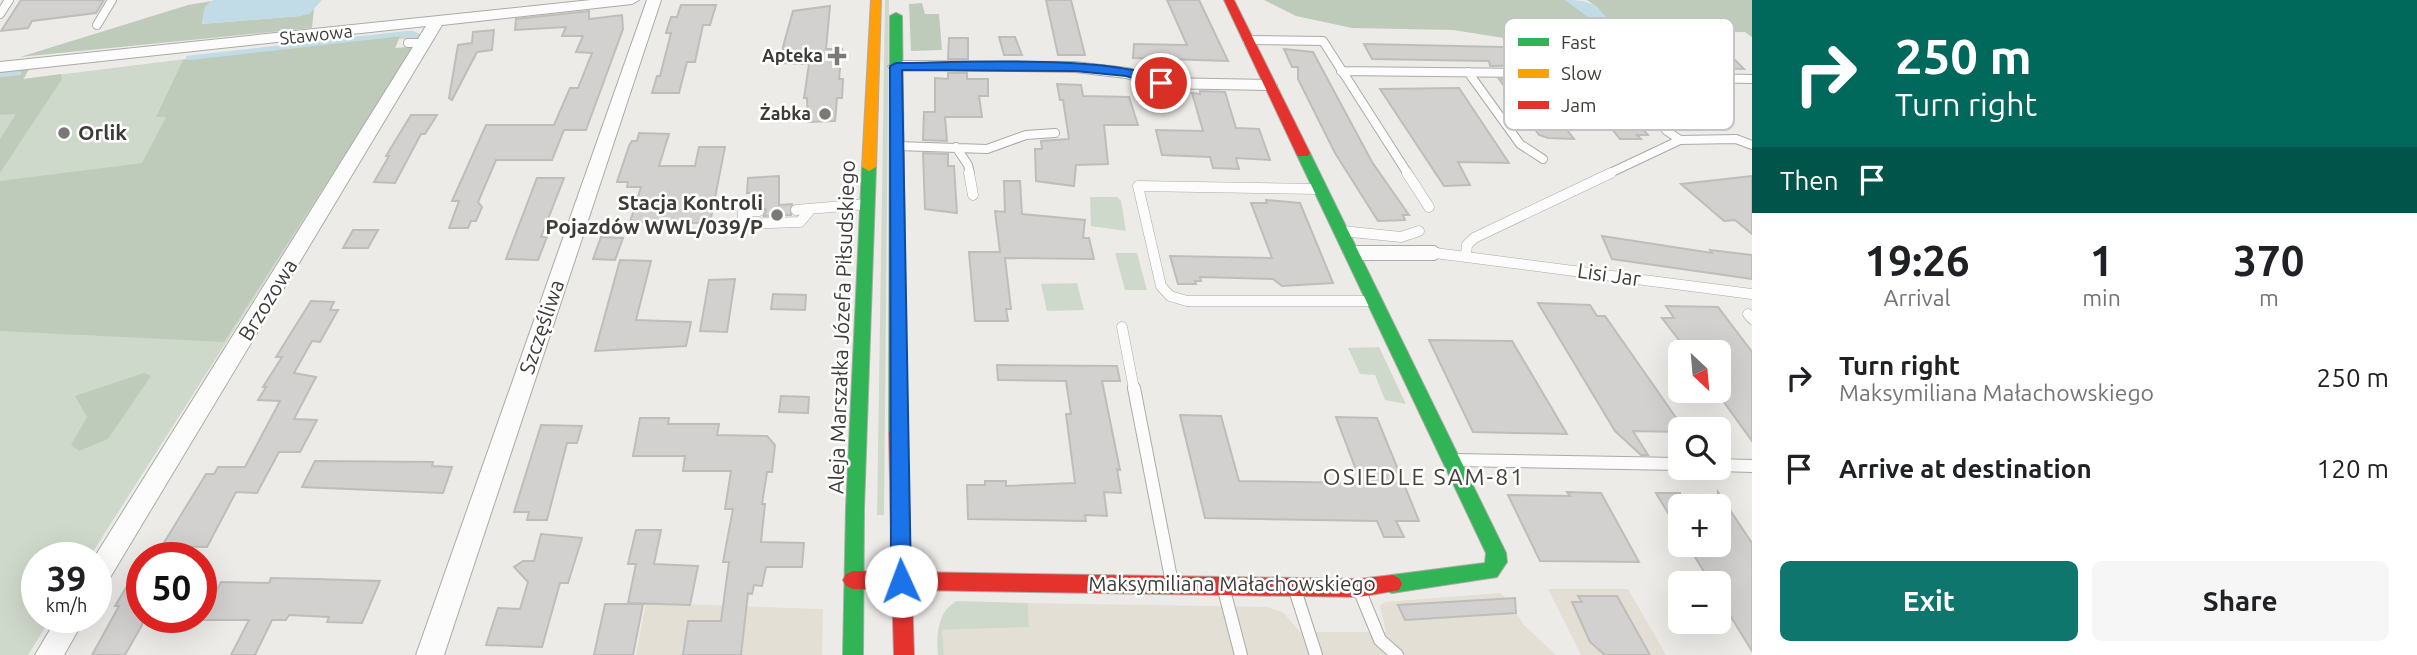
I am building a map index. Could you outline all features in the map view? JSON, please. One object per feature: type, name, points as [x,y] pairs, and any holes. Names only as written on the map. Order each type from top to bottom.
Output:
[{"type":"main road","name":"Aleja Marszałka Józefa Piłsudskiego","points":[[853,655],[853,580],[876,0]]},
{"type":"main road","points":[[896,0],[904,655]]},
{"type":"main road","name":"Maksymiliana Małachowskiego","points":[[853,580],[1359,587],[1490,571],[1497,562],[1452,460],[1229,0]]},
{"type":"street","name":"Stawowa","points":[[0,67],[436,21],[504,6],[632,0]]},
{"type":"street","name":"Szczęśliwa","points":[[430,655],[654,0]]},
{"type":"street","name":"Brzozowa","points":[[112,551],[417,43],[436,21]]},
{"type":"street","points":[[896,66],[1075,67],[1128,73],[1161,83],[1269,85]]},
{"type":"street","name":"Lisi Jar","points":[[1353,253],[1435,253]]},
{"type":"street","points":[[48,655],[62,633]]},
{"type":"lane","points":[[0,14],[9,0]]},
{"type":"lane","points":[[97,24],[111,0]]},
{"type":"lane","points":[[1247,40],[1323,41],[1429,207]]},
{"type":"lane","points":[[1341,71],[1504,73]]},
{"type":"lane","points":[[1468,72],[1504,122]]},
{"type":"lane","points":[[1734,79],[1752,79]]},
{"type":"lane","points":[[1510,130],[1520,144],[1543,159]]},
{"type":"lane","points":[[1666,130],[1680,140]]},
{"type":"lane","points":[[897,146],[987,149],[1026,135],[1055,133]]},
{"type":"lane","points":[[1466,255],[1467,245],[1474,238],[1680,140],[1736,139],[1752,145]]},
{"type":"lane","points":[[956,147],[968,165],[973,195]]},
{"type":"lane","points":[[1321,189],[1138,186],[1161,286],[1170,296],[1187,301],[1376,301]]},
{"type":"lane","points":[[796,210],[867,204]]},
{"type":"lane","points":[[759,211],[743,212],[743,225],[800,222],[811,209]]},
{"type":"lane","points":[[1342,231],[1401,237],[1419,231]]},
{"type":"lane","name":"Lisi Jar","points":[[1435,253],[1752,294]]},
{"type":"lane","points":[[1122,327],[1172,585]]},
{"type":"lane","points":[[1452,460],[1668,464]]},
{"type":"lane","points":[[1731,465],[1752,466]]},
{"type":"lane","points":[[1223,587],[1241,655]]},
{"type":"lane","points":[[1294,587],[1316,655]]},
{"type":"lane","points":[[1359,587],[1366,613],[1380,640],[1397,655]]},
{"type":"shaded area","points":[[1548,589],[1628,589],[1666,655],[1581,655]]},
{"type":"shaded area","points":[[1500,593],[1509,601],[1524,625],[1556,655],[944,655],[942,630],[1029,627],[1028,603],[1267,607],[1283,612],[1300,632],[1386,632],[1380,606],[1385,602]]},
{"type":"shaded area","points":[[646,603],[823,609],[822,655],[636,655]]},
{"type":"green space","points":[[885,0],[889,0],[884,515],[877,515]]},
{"type":"green space","points":[[1264,0],[1565,0],[1594,18],[1504,18],[1504,38],[1453,30],[1352,28],[1296,16]]},
{"type":"green space","points":[[1587,0],[1752,0],[1752,37],[1745,32],[1734,32],[1734,18],[1605,18]]},
{"type":"green space","points":[[212,1],[205,7],[202,24],[300,16],[314,9],[312,28],[20,57],[188,5]]},
{"type":"green space","points":[[922,3],[925,14],[939,14],[942,50],[911,51],[909,4]]},
{"type":"green space","points":[[413,31],[422,35],[420,39],[399,39],[395,48],[414,47],[99,542],[21,542],[21,633],[42,633],[28,655],[0,655],[0,72],[29,69],[24,79]]},
{"type":"green space","points":[[400,36],[395,48],[414,47],[224,342],[0,331],[0,181],[142,163],[166,117],[156,117],[183,60]]},
{"type":"green space","points":[[29,69],[23,79],[61,74],[62,79],[0,173],[0,139],[16,114],[0,115],[0,72]]},
{"type":"green space","points":[[1090,197],[1117,197],[1121,201],[1126,231],[1091,226]]},
{"type":"green space","points":[[1115,253],[1137,253],[1147,290],[1125,290]]},
{"type":"green space","points":[[1077,283],[1084,310],[1047,311],[1041,284]]},
{"type":"green space","points":[[1379,347],[1406,404],[1385,400],[1375,375],[1360,374],[1348,348]]},
{"type":"green space","points":[[144,373],[151,376],[108,439],[79,451],[71,445],[87,417],[75,396]]},
{"type":"green space","points":[[957,601],[1028,603],[1029,627],[942,630],[944,655],[938,655],[937,639],[942,617]]},
{"type":"water","points":[[213,0],[322,0],[309,14],[300,16],[202,24],[205,7]]},
{"type":"water","points":[[1565,0],[1590,3],[1606,18],[1589,18]]},
{"type":"building","points":[[21,0],[104,0],[96,13],[32,21],[28,28],[1,31]]},
{"type":"building","points":[[1046,0],[1071,0],[1085,55],[1058,55]]},
{"type":"building","points":[[1167,0],[1199,0],[1228,61],[1133,58],[1134,44],[1187,45]]},
{"type":"building","points":[[681,5],[716,5],[710,25],[703,25],[695,62],[687,62],[679,93],[652,93],[657,76],[660,76],[671,33],[666,33],[671,17],[677,17]]},
{"type":"building","points":[[830,6],[826,49],[842,49],[839,79],[843,79],[842,98],[837,98],[835,121],[808,122],[807,98],[804,98],[809,64],[780,63],[793,11]]},
{"type":"building","points":[[589,11],[589,19],[622,15],[623,29],[586,130],[564,130],[552,160],[496,160],[478,202],[482,207],[476,221],[471,221],[468,228],[449,228],[459,201],[452,201],[486,125],[554,125],[570,88],[578,88],[592,53],[576,52],[583,36],[562,36],[566,27],[515,30],[516,19]]},
{"type":"building","points":[[494,30],[492,50],[477,52],[452,100],[449,98],[458,45],[472,43],[473,32]]},
{"type":"building","points":[[999,37],[1015,37],[1022,55],[1004,55]]},
{"type":"building","points":[[949,38],[968,38],[968,59],[948,59]]},
{"type":"building","points":[[1364,44],[1504,47],[1504,66],[1490,66],[1489,61],[1372,59]]},
{"type":"building","points":[[1284,49],[1313,52],[1372,162],[1409,215],[1403,215],[1405,220],[1378,221],[1335,153],[1298,79],[1298,67],[1292,67]]},
{"type":"building","points":[[1734,59],[1744,69],[1734,69]]},
{"type":"building","points":[[948,73],[967,73],[967,79],[988,79],[988,96],[979,96],[982,117],[945,117],[947,141],[923,140],[924,112],[935,112],[935,78],[948,79]]},
{"type":"building","points":[[1057,84],[1081,85],[1083,96],[1129,97],[1138,125],[1104,125],[1108,164],[1076,165],[1074,186],[1036,181],[1035,149],[1042,149],[1041,141],[1069,139],[1063,100],[1060,100]]},
{"type":"building","points":[[1459,88],[1509,163],[1458,162],[1470,185],[1444,186],[1380,89]]},
{"type":"building","points":[[1200,91],[1225,92],[1236,128],[1259,129],[1270,160],[1236,158],[1239,169],[1213,168],[1210,157],[1162,155],[1156,130],[1203,131],[1192,93],[1200,94]]},
{"type":"building","points":[[411,115],[437,115],[425,134],[421,134],[395,183],[374,182],[389,156],[386,156]]},
{"type":"building","points":[[1535,130],[1567,130],[1574,139],[1548,138],[1539,135]]},
{"type":"building","points":[[1613,130],[1644,130],[1648,135],[1637,135],[1641,139],[1620,139]]},
{"type":"building","points":[[639,133],[669,134],[659,166],[695,166],[699,147],[725,147],[710,223],[630,222],[641,187],[627,187],[628,182],[617,182],[629,146],[632,141],[637,141]]},
{"type":"building","points":[[923,153],[948,154],[948,166],[954,166],[957,213],[925,209]]},
{"type":"building","points":[[779,176],[779,205],[792,204],[791,215],[764,216],[766,210],[759,204],[758,193],[747,193],[748,178]]},
{"type":"building","points":[[1752,176],[1752,234],[1735,220],[1724,221],[1681,184]]},
{"type":"building","points":[[537,178],[564,178],[541,237],[547,237],[538,260],[506,259]]},
{"type":"building","points":[[1004,181],[1020,181],[1022,214],[1085,220],[1083,238],[1089,238],[1094,259],[1005,258],[1011,309],[1006,309],[1008,321],[975,321],[969,252],[1000,252],[995,211],[1005,212]]},
{"type":"building","points":[[1266,200],[1300,203],[1333,283],[1282,286],[1273,279],[1200,277],[1201,281],[1195,281],[1196,284],[1178,284],[1170,256],[1272,258],[1251,203],[1267,203]]},
{"type":"building","points":[[353,230],[378,230],[368,248],[343,248]]},
{"type":"building","points":[[1602,236],[1712,253],[1710,250],[1752,255],[1752,279],[1612,259]]},
{"type":"building","points":[[601,237],[623,238],[615,260],[593,259]]},
{"type":"building","points":[[620,260],[651,261],[636,320],[691,322],[686,346],[595,351]]},
{"type":"building","points":[[735,279],[727,332],[700,331],[709,280]]},
{"type":"building","points":[[773,294],[806,295],[805,310],[771,309]]},
{"type":"building","points":[[311,301],[334,302],[330,310],[338,310],[320,342],[312,341],[294,373],[316,377],[294,419],[317,420],[300,452],[279,452],[257,493],[236,492],[210,542],[164,542],[206,474],[214,474],[218,467],[245,467],[280,401],[258,400],[282,357],[276,357]]},
{"type":"building","points":[[1538,303],[1590,305],[1597,316],[1605,316],[1676,417],[1668,417],[1668,432],[1633,431],[1648,455],[1641,455],[1615,431]]},
{"type":"building","points":[[1666,306],[1718,307],[1752,352],[1752,441],[1725,403],[1731,403],[1731,340],[1679,340],[1662,318],[1674,318]]},
{"type":"building","points":[[1429,340],[1512,341],[1567,434],[1473,432]]},
{"type":"building","points":[[997,365],[1117,366],[1120,381],[1102,381],[1120,470],[1117,469],[1121,493],[1104,492],[1107,516],[1085,515],[1086,521],[968,519],[967,485],[985,485],[985,481],[1006,481],[1006,486],[1075,483],[1066,414],[1071,414],[1066,381],[998,380]]},
{"type":"building","points":[[781,396],[809,397],[808,413],[779,412]]},
{"type":"building","points":[[1180,415],[1221,416],[1239,481],[1361,483],[1336,417],[1377,418],[1419,521],[1396,521],[1404,537],[1384,537],[1377,521],[1205,518]]},
{"type":"building","points":[[640,418],[669,418],[668,424],[719,424],[717,435],[767,436],[775,445],[772,472],[767,472],[762,504],[765,504],[761,542],[804,543],[802,567],[766,567],[762,586],[754,585],[752,594],[748,593],[741,655],[683,655],[688,621],[721,621],[729,562],[723,562],[733,509],[725,509],[731,471],[683,471],[685,456],[633,456]]},
{"type":"building","points":[[541,425],[582,426],[577,443],[567,443],[547,520],[527,520],[529,512],[514,512]]},
{"type":"building","points":[[315,461],[433,462],[432,466],[452,467],[443,493],[302,487]]},
{"type":"building","points":[[1567,492],[1601,493],[1639,562],[1540,561],[1508,495],[1570,496]]},
{"type":"building","points":[[1656,493],[1680,493],[1668,494],[1668,513]]},
{"type":"building","points":[[1731,512],[1752,543],[1752,651],[1731,617],[1731,571],[1704,571],[1695,557],[1731,557]]},
{"type":"building","points":[[636,530],[661,530],[654,564],[698,566],[690,605],[628,603],[636,564],[628,564]]},
{"type":"building","points":[[541,534],[582,538],[568,583],[560,583],[542,647],[486,645],[498,608],[520,609],[528,582],[514,567],[523,561],[534,561]]},
{"type":"building","points":[[271,578],[380,581],[362,623],[327,622],[329,617],[289,615],[286,620],[272,620],[255,655],[231,655],[249,620],[217,620],[217,589],[221,582],[269,583]]},
{"type":"building","points":[[126,588],[126,633],[137,633],[125,655],[92,655],[104,633],[112,633],[112,619],[119,606],[115,606]]},
{"type":"building","points":[[1578,596],[1617,596],[1650,655],[1605,655],[1590,642],[1572,602],[1582,602]]},
{"type":"building","points":[[1515,598],[1516,613],[1405,620],[1398,605]]},
{"type":"building","points":[[605,604],[643,604],[633,655],[594,655]]},
{"type":"waterway","points":[[188,58],[409,33],[417,38]]},
{"type":"waterway","points":[[0,75],[19,73]]},
{"type":"traffic: fast","points":[[896,16],[898,433]]},
{"type":"traffic: fast","points":[[1303,153],[1496,553],[1497,562],[1490,571],[1392,584]]},
{"type":"traffic: fast","points":[[853,655],[855,508],[869,167]]},
{"type":"traffic: slow","points":[[869,167],[876,0]]},
{"type":"traffic: jam","points":[[1229,0],[1303,153]]},
{"type":"traffic: jam","points":[[898,433],[904,655]]},
{"type":"traffic: jam","points":[[853,580],[1359,588],[1392,584]]},
{"type":"place","name":"Apteka","points":[[837,56]]},
{"type":"place","name":"Żabka","points":[[825,114]]},
{"type":"place","name":"Orlik","points":[[64,133]]},
{"type":"place","name":"Stacja Kontroli Pojazdów WWL/039/P","points":[[777,215]]},
{"type":"district","name":"OSIEDLE SAM-81","points":[[1424,477]]},
{"type":"route","points":[[901,581],[896,66],[1075,67],[1128,73],[1161,83]]}]
